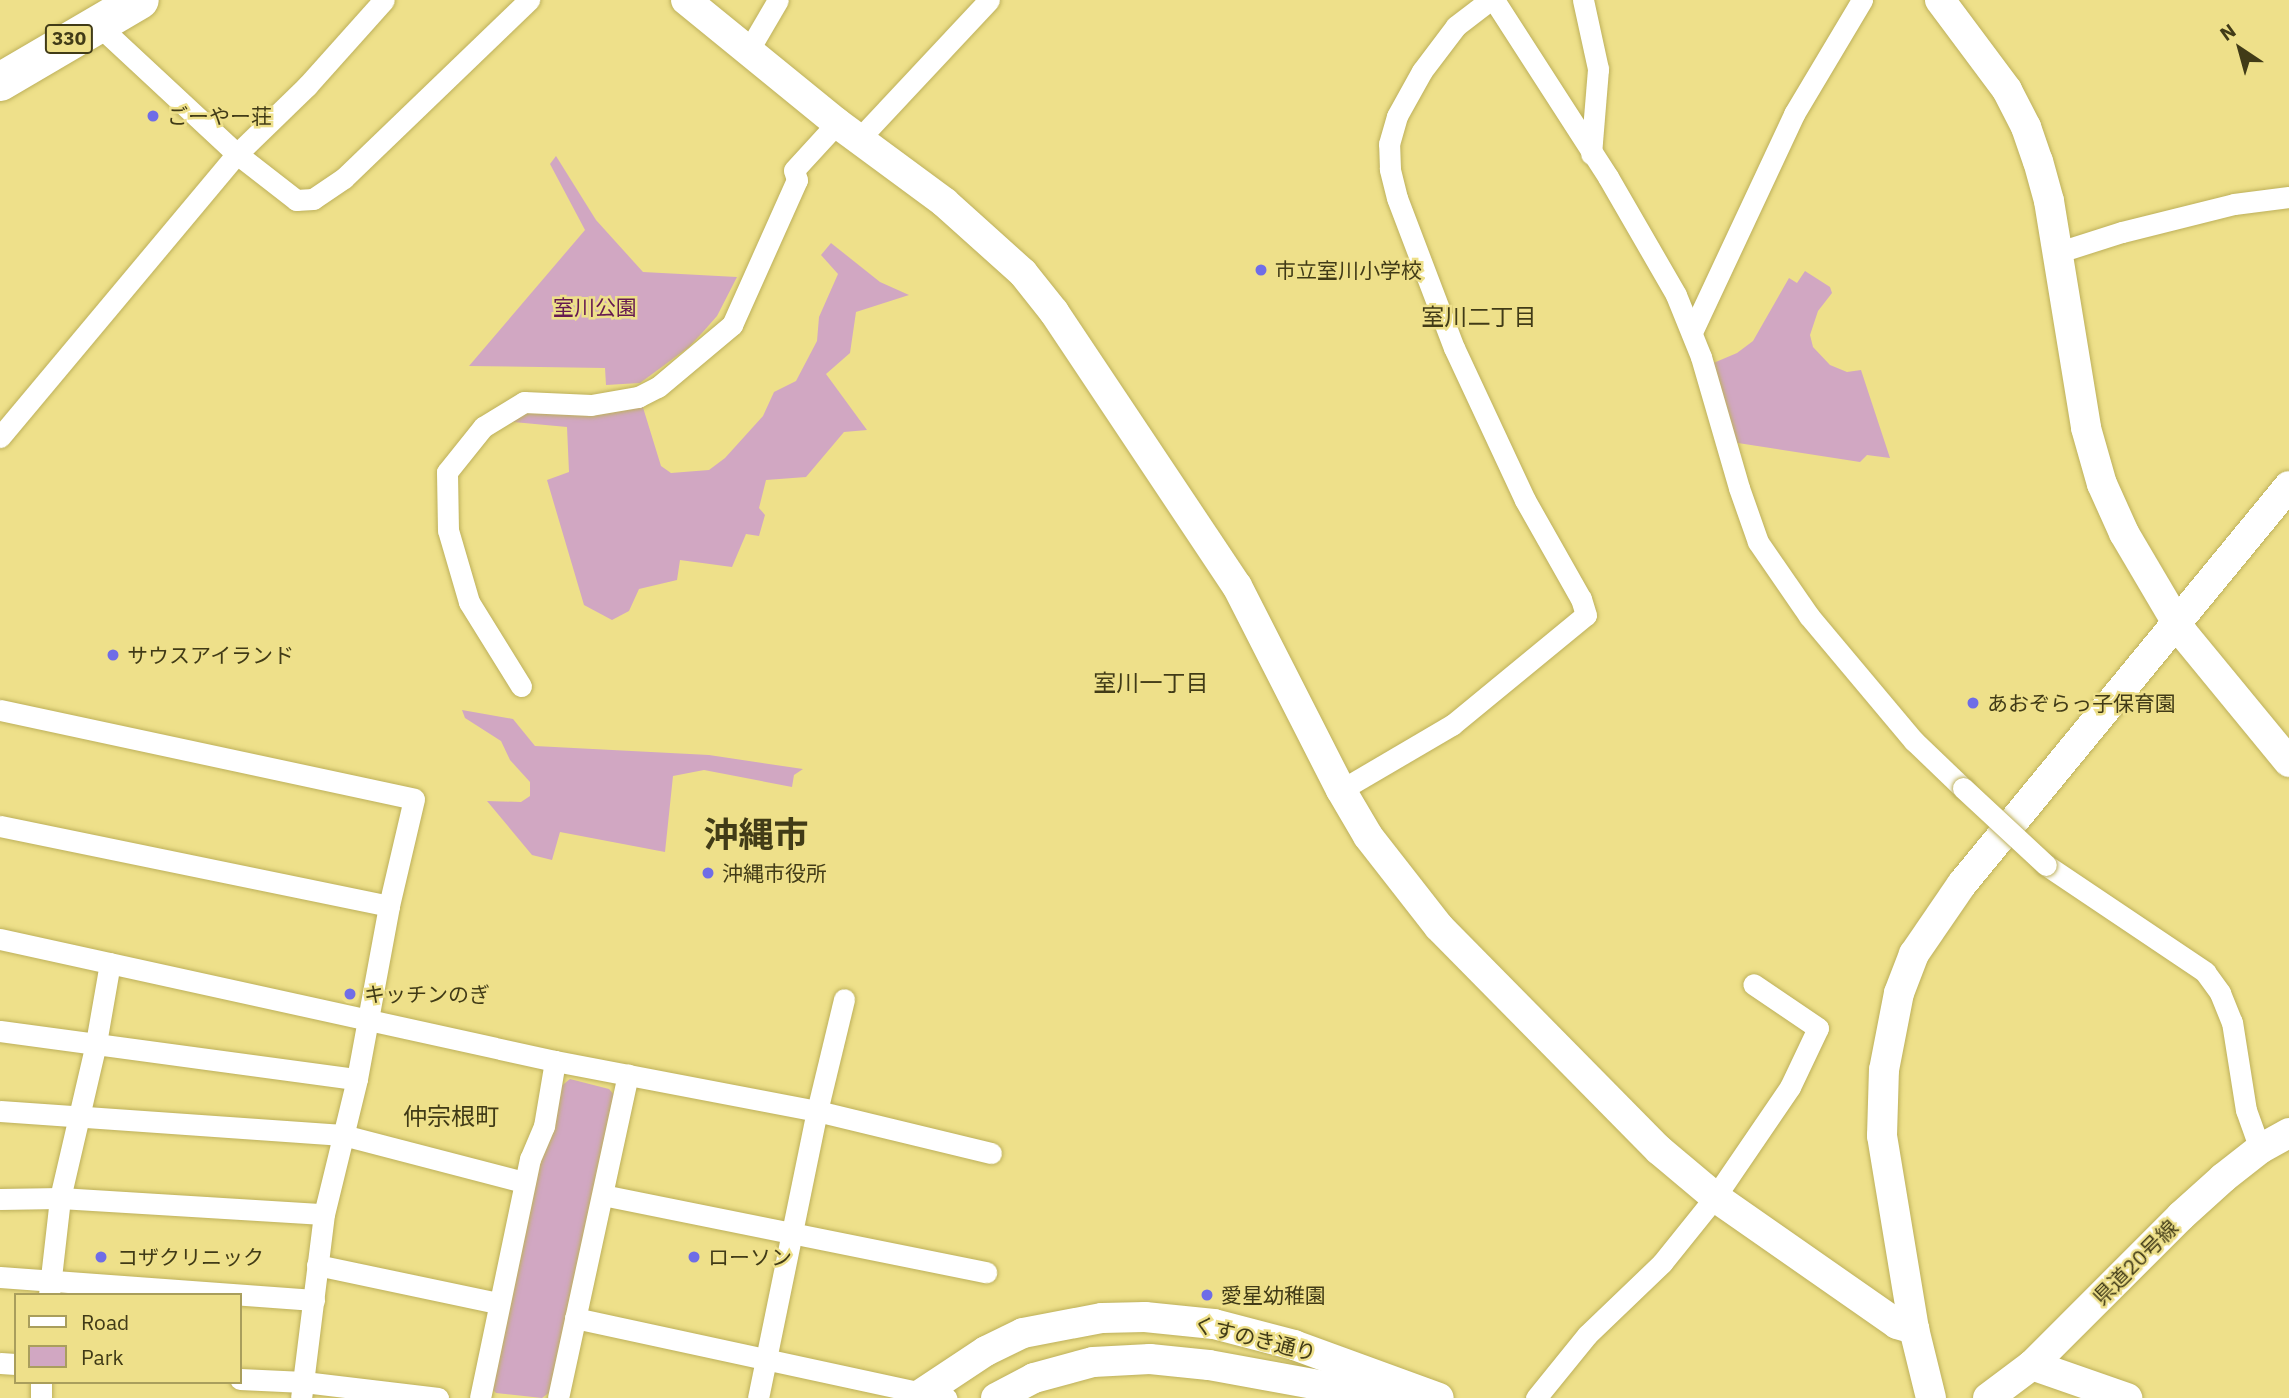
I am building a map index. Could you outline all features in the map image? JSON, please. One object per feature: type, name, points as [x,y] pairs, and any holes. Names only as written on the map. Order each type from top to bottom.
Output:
[{"type":"highway","name":"330","points":[[0,82],[96,23],[140,0]]},
{"type":"street","points":[[0,437],[237,154],[307,86],[384,0]]},
{"type":"street","points":[[96,23],[237,154],[296,200],[313,199],[344,178],[529,0]]},
{"type":"street","points":[[686,0],[747,52],[944,202],[1023,274],[1054,312],[1237,586],[1341,790],[1375,846],[1440,927],[1659,1150],[1715,1197],[1898,1324],[1914,1329]]},
{"type":"street","points":[[747,52],[778,0]]},
{"type":"street","points":[[521,686],[469,602],[448,530],[447,472],[483,426],[524,402],[591,405],[638,397],[658,387],[732,325],[797,180],[794,170],[848,131],[989,0]]},
{"type":"street","points":[[1341,790],[1452,725],[1586,615],[1581,598],[1525,500],[1454,348],[1397,198],[1390,169],[1389,144],[1397,116],[1422,71],[1456,26],[1492,0],[1608,177],[1676,295],[1692,332],[1758,542],[1809,616],[1896,720],[1963,788],[2046,865],[2205,972],[2220,993],[2231,1022],[2246,1110],[2260,1149]]},
{"type":"street","points":[[1583,0],[1598,69],[1591,154]]},
{"type":"street","points":[[1692,332],[1794,114],[1862,0]]},
{"type":"street","points":[[1940,0],[2007,90],[2026,127],[2049,201],[2076,380],[2102,484],[2124,533],[2176,622],[2289,762]]},
{"type":"street","points":[[2056,253],[2122,232],[2234,204],[2289,197]]},
{"type":"street","points":[[1931,1398],[1914,1329],[1881,1136],[1884,1070],[1899,993],[1914,954],[1962,884],[2289,486]]},
{"type":"street","points":[[0,710],[414,799],[389,906],[357,1079],[324,1214],[302,1390]]},
{"type":"street","points":[[0,826],[389,906]]},
{"type":"street","points":[[0,939],[555,1061],[817,1111],[991,1153]]},
{"type":"street","points":[[49,1287],[60,1198],[76,1117],[96,1043],[110,962]]},
{"type":"street","points":[[1536,1398],[1587,1335],[1662,1263],[1715,1197],[1790,1087],[1818,1028],[1753,984]]},
{"type":"street","points":[[758,1398],[817,1111],[844,999]]},
{"type":"street","points":[[0,1031],[357,1079]]},
{"type":"street","points":[[480,1398],[524,1182],[544,1126],[555,1061]]},
{"type":"street","points":[[558,1398],[628,1074]]},
{"type":"street","points":[[0,1111],[343,1135],[524,1182]]},
{"type":"street","name":"県道20号線","points":[[1988,1398],[2032,1365],[2181,1216],[2260,1149],[2289,1133]]},
{"type":"street","points":[[603,1195],[986,1272]]},
{"type":"street","points":[[0,1199],[60,1198],[324,1214]]},
{"type":"street","points":[[317,1265],[498,1303]]},
{"type":"street","points":[[0,1277],[49,1287],[171,1293]]},
{"type":"street","points":[[242,1296],[314,1300]]},
{"type":"street","points":[[575,1318],[927,1396]]},
{"type":"street","name":"くすのき通り","points":[[927,1396],[986,1351],[1023,1333],[1102,1318],[1186,1320],[1294,1345],[1439,1398]]},
{"type":"street","points":[[1289,1388],[1294,1345]]},
{"type":"street","name":"くすのき通り","points":[[996,1398],[1034,1378],[1093,1362],[1150,1359],[1209,1364],[1289,1388],[1390,1398]]},
{"type":"street","points":[[2032,1365],[2127,1398]]},
{"type":"street","points":[[242,1379],[302,1390],[438,1398]]},
{"type":"green space","name":"室川公園","points":[[556,156],[596,220],[643,272],[737,277],[717,316],[702,333],[689,347],[640,383],[606,385],[605,368],[469,366],[585,230],[550,164]]},
{"type":"green space","points":[[831,243],[880,282],[909,295],[856,312],[850,353],[826,374],[867,430],[844,432],[806,477],[766,480],[759,508],[765,515],[759,536],[746,534],[732,567],[680,560],[677,580],[639,589],[629,611],[612,620],[584,605],[547,480],[569,472],[567,427],[504,421],[523,408],[641,401],[661,466],[671,473],[709,470],[725,458],[763,416],[774,392],[796,381],[817,341],[819,317],[838,274],[821,255]]},
{"type":"green space","points":[[1805,271],[1830,287],[1832,293],[1818,311],[1810,335],[1813,347],[1830,365],[1847,372],[1861,370],[1890,458],[1867,455],[1860,462],[1725,441],[1704,367],[1737,353],[1753,341],[1789,278],[1797,283]]},
{"type":"green space","points":[[462,710],[513,719],[535,746],[709,755],[803,769],[794,775],[792,787],[704,770],[673,776],[665,852],[560,832],[552,860],[532,855],[487,801],[521,802],[530,796],[530,782],[510,760],[501,741],[465,718]]},
{"type":"green space","points":[[570,1079],[609,1089],[617,1098],[550,1392],[542,1398],[496,1393],[488,1385],[535,1160],[560,1087]]},
{"type":"place","name":"ごーやー荘","points":[[153,116]]},
{"type":"place","name":"市立室川小学校","points":[[1261,270]]},
{"type":"place","name":"サウスアイランド","points":[[113,655]]},
{"type":"place","name":"あおぞらっ子保育園","points":[[1973,703]]},
{"type":"place","name":"沖縄市役所","points":[[708,873]]},
{"type":"place","name":"キッチンのぎ","points":[[350,994]]},
{"type":"place","name":"コザクリニック","points":[[101,1257]]},
{"type":"place","name":"ローソン","points":[[694,1257]]},
{"type":"place","name":"愛星幼稚園","points":[[1207,1295]]},
{"type":"district","name":"室川二丁目","points":[[1479,316]]},
{"type":"district","name":"室川一丁目","points":[[1151,682]]},
{"type":"district","name":"沖縄市","points":[[756,834]]},
{"type":"district","name":"仲宗根町","points":[[451,1117]]}]
